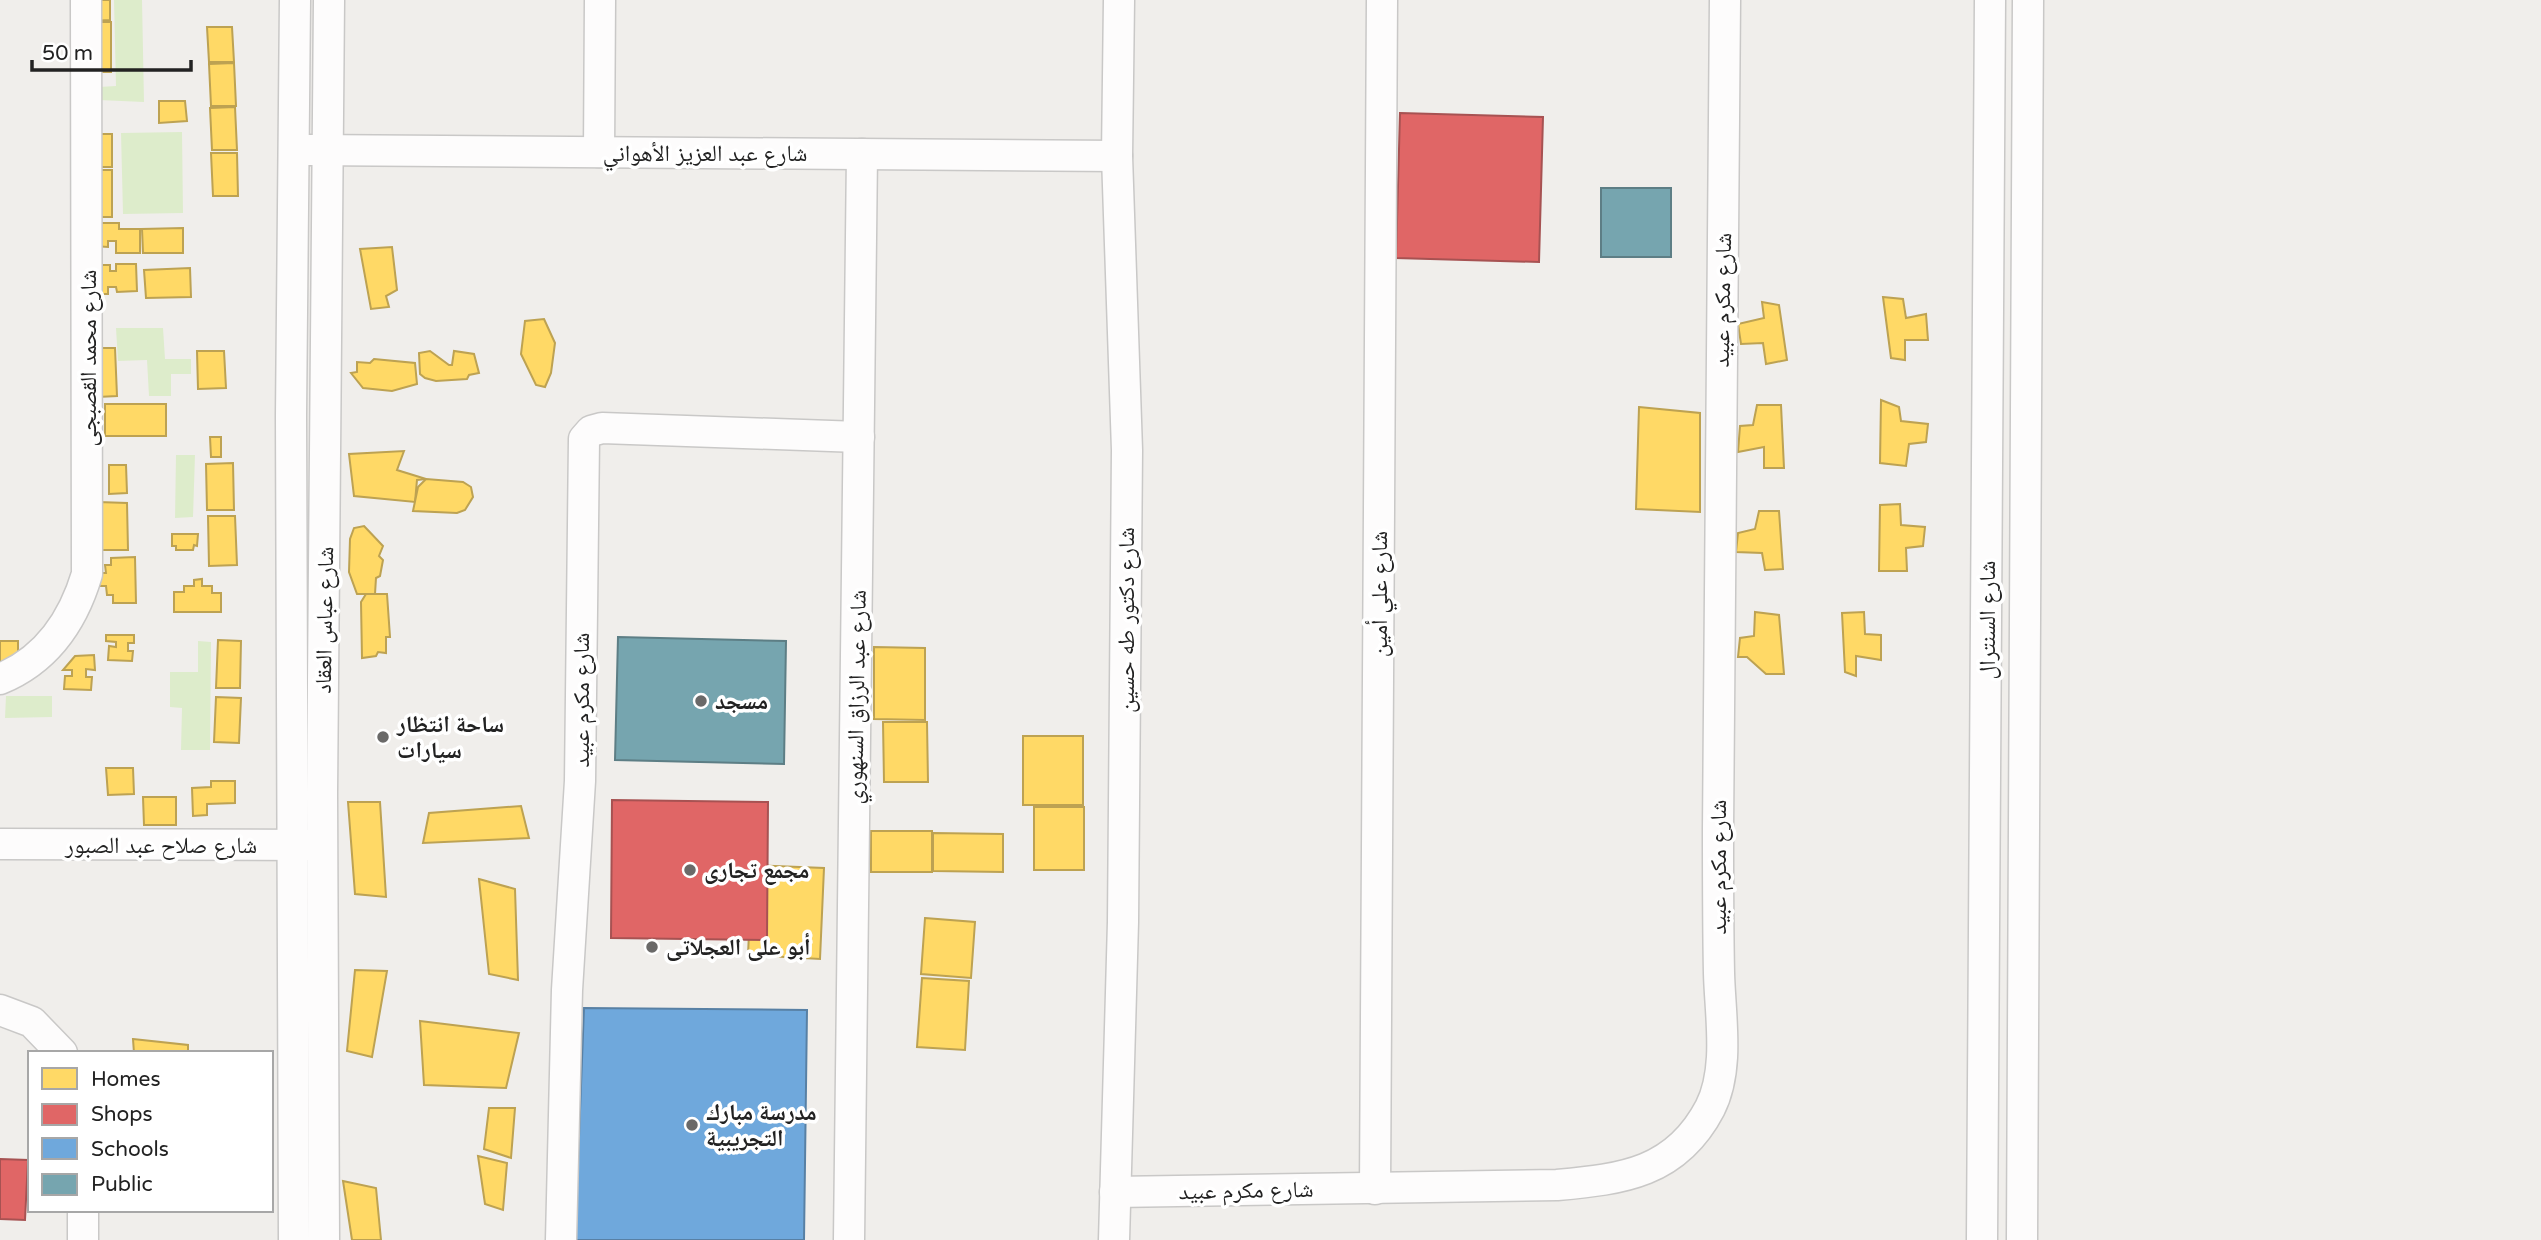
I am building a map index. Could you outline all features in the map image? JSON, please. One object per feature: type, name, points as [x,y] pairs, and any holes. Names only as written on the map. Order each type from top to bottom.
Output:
[{"type":"street","name":"شارع محمد القصبجى","points":[[0,679],[36,659],[56,638],[72,615],[87,574],[86,0]]},
{"type":"street","name":"شارع عباس العقاد","points":[[295,0],[293,149],[308,845],[324,1240]]},
{"type":"street","name":"شارع عباس العقاد","points":[[294,1240],[308,845],[329,0]]},
{"type":"street","points":[[599,152],[600,0]]},
{"type":"street","name":"شارع دكتور طه حسين","points":[[1114,1240],[1123,922],[1127,462],[1117,156],[1119,0]]},
{"type":"street","name":"شارع علي أمين","points":[[1375,1189],[1382,0]]},
{"type":"street","name":"شارع مكرم عبيد","points":[[1115,1192],[1557,1185],[1638,1174],[1663,1161],[1685,1144],[1710,1106],[1721,1065],[1718,832],[1725,0]]},
{"type":"street","name":"شارع السنترال","points":[[1982,1240],[1990,0]]},
{"type":"street","name":"شارع السنترال","points":[[2022,1240],[2028,0]]},
{"type":"street","name":"شارع عبد العزيز الأهواني","points":[[293,149],[1117,156]]},
{"type":"street","name":"شارع عبد الرزاق السنهوري","points":[[849,1240],[862,154]]},
{"type":"street","name":"شارع مكرم عبيد","points":[[561,1240],[567,990],[580,788],[584,439],[591,431],[602,428],[859,436]]},
{"type":"street","name":"شارع صلاح عبد الصبور","points":[[0,844],[308,845]]},
{"type":"street","points":[[0,1010],[32,1023],[60,1051]]},
{"type":"street","points":[[83,1212],[83,1240]]},
{"type":"green space","points":[[114,0],[142,0],[144,102],[99,100],[99,87],[116,86]]},
{"type":"green space","points":[[182,132],[183,213],[123,214],[121,133]]},
{"type":"green space","points":[[116,328],[163,328],[165,359],[191,359],[191,374],[171,374],[171,396],[149,396],[147,360],[118,361]]},
{"type":"green space","points":[[176,455],[195,455],[193,517],[175,518]]},
{"type":"green space","points":[[198,641],[211,642],[210,750],[181,750],[182,708],[170,707],[170,672],[198,672]]},
{"type":"green space","points":[[6,696],[52,696],[52,717],[5,718]]},
{"type":"building: Homes","points":[[90,0],[110,0],[110,20],[90,21]]},
{"type":"building: Homes","points":[[90,22],[111,22],[111,72],[90,72]]},
{"type":"building: Homes","points":[[207,27],[232,27],[234,62],[209,62]]},
{"type":"building: Homes","points":[[234,63],[236,106],[211,106],[209,64]]},
{"type":"building: Homes","points":[[159,101],[185,101],[187,121],[159,123]]},
{"type":"building: Homes","points":[[235,107],[237,150],[212,150],[210,108]]},
{"type":"building: Homes","points":[[93,134],[112,134],[112,167],[93,167]]},
{"type":"building: Homes","points":[[211,153],[237,153],[238,196],[213,196]]},
{"type":"building: Homes","points":[[93,170],[112,170],[112,217],[93,217]]},
{"type":"building: Homes","points":[[93,223],[119,223],[119,229],[140,229],[140,253],[116,253],[116,241],[108,241],[108,247],[93,246]]},
{"type":"building: Homes","points":[[183,228],[183,253],[143,253],[142,229]]},
{"type":"building: Homes","points":[[392,247],[397,290],[386,296],[389,307],[371,309],[360,249]]},
{"type":"building: Homes","points":[[116,264],[136,264],[137,291],[117,292],[116,287],[108,287],[108,294],[92,294],[91,265],[110,265],[110,271],[116,271]]},
{"type":"building: Homes","points":[[190,268],[191,297],[146,298],[144,270]]},
{"type":"building: Homes","points":[[1883,297],[1903,299],[1906,318],[1926,314],[1928,340],[1905,340],[1905,360],[1891,358]]},
{"type":"building: Homes","points":[[1762,302],[1779,305],[1787,360],[1766,364],[1763,343],[1741,344],[1738,324],[1764,318]]},
{"type":"building: Homes","points":[[544,319],[555,343],[551,373],[545,387],[536,385],[521,354],[525,321]]},
{"type":"building: Homes","points":[[97,348],[115,348],[117,396],[98,397]]},
{"type":"building: Homes","points":[[197,351],[224,351],[226,388],[198,389]]},
{"type":"building: Homes","points":[[430,351],[449,365],[452,365],[454,351],[474,354],[479,373],[469,375],[467,379],[436,381],[425,378],[420,374],[419,353]]},
{"type":"building: Homes","points":[[374,359],[415,363],[417,384],[392,391],[363,388],[351,373],[357,372],[357,362],[370,363]]},
{"type":"building: Homes","points":[[1881,400],[1899,407],[1901,421],[1928,424],[1926,442],[1909,444],[1906,466],[1880,463]]},
{"type":"building: Homes","points":[[105,404],[166,404],[166,436],[105,436]]},
{"type":"building: Homes","points":[[1757,405],[1781,405],[1784,468],[1764,468],[1764,447],[1738,452],[1740,426],[1753,425]]},
{"type":"building: Homes","points":[[1639,407],[1700,413],[1700,512],[1636,509]]},
{"type":"building: Homes","points":[[210,437],[221,437],[221,457],[211,457]]},
{"type":"building: Homes","points":[[404,451],[397,470],[426,479],[417,480],[415,502],[354,496],[349,454]]},
{"type":"building: Homes","points":[[233,463],[234,510],[207,510],[206,464]]},
{"type":"building: Homes","points":[[109,465],[126,465],[127,493],[109,494]]},
{"type":"building: Homes","points":[[426,479],[463,482],[471,487],[473,497],[465,510],[457,513],[413,511],[418,487]]},
{"type":"building: Homes","points":[[98,502],[127,503],[128,550],[98,550]]},
{"type":"building: Homes","points":[[1900,504],[1901,525],[1925,527],[1923,546],[1906,548],[1907,571],[1879,571],[1880,505]]},
{"type":"building: Homes","points":[[1759,511],[1779,511],[1783,569],[1765,570],[1762,553],[1736,552],[1738,533],[1755,529]]},
{"type":"building: Homes","points":[[208,516],[235,516],[237,565],[209,566]]},
{"type":"building: Homes","points":[[364,526],[383,546],[379,556],[383,560],[380,576],[376,578],[375,594],[357,594],[349,572],[350,539],[354,528]]},
{"type":"building: Homes","points":[[172,534],[198,534],[197,546],[194,545],[193,550],[176,550],[176,546],[172,546]]},
{"type":"building: Homes","points":[[135,557],[136,603],[113,603],[113,595],[107,595],[106,586],[100,586],[100,573],[106,573],[105,565],[111,565],[111,558]]},
{"type":"building: Homes","points":[[202,579],[202,586],[212,586],[212,593],[221,593],[221,612],[174,612],[174,592],[184,592],[184,586],[194,586],[194,580]]},
{"type":"building: Homes","points":[[366,594],[387,594],[390,637],[386,637],[386,653],[378,652],[376,656],[362,658],[361,602]]},
{"type":"building: Homes","points":[[1755,612],[1779,615],[1784,674],[1766,674],[1747,657],[1738,657],[1740,638],[1754,636]]},
{"type":"building: Homes","points":[[1864,612],[1865,634],[1881,635],[1881,660],[1856,656],[1856,676],[1845,672],[1842,613]]},
{"type":"building: Homes","points":[[106,635],[134,635],[134,643],[128,643],[128,651],[133,651],[132,661],[108,660],[109,646],[116,647],[116,642],[106,641]]},
{"type":"building: Homes","points":[[218,640],[241,641],[240,688],[216,688]]},
{"type":"building: Homes","points":[[0,641],[18,641],[18,667],[0,667]]},
{"type":"building: Homes","points":[[874,647],[925,648],[925,720],[874,719]]},
{"type":"building: Homes","points":[[94,655],[95,670],[86,669],[86,677],[92,677],[91,690],[64,689],[65,676],[72,676],[72,670],[63,670],[75,656]]},
{"type":"building: Homes","points":[[216,697],[241,698],[239,743],[214,742]]},
{"type":"building: Homes","points":[[883,722],[927,722],[928,782],[884,782]]},
{"type":"building: Homes","points":[[1023,736],[1083,736],[1083,805],[1023,805]]},
{"type":"building: Homes","points":[[106,768],[133,768],[134,794],[108,795]]},
{"type":"building: Homes","points":[[211,781],[235,781],[235,803],[207,804],[207,815],[193,816],[192,788],[211,787]]},
{"type":"building: Homes","points":[[143,797],[176,797],[176,825],[144,825]]},
{"type":"building: Homes","points":[[348,802],[380,802],[386,897],[355,894]]},
{"type":"building: Homes","points":[[521,806],[529,838],[423,843],[429,813]]},
{"type":"building: Homes","points":[[1034,807],[1084,807],[1084,870],[1034,870]]},
{"type":"building: Homes","points":[[871,831],[932,831],[932,872],[871,872]]},
{"type":"building: Homes","points":[[933,833],[1003,834],[1003,872],[933,871]]},
{"type":"building: Homes","points":[[752,865],[824,868],[820,959],[748,955]]},
{"type":"building: Homes","points":[[479,879],[515,889],[518,980],[489,974]]},
{"type":"building: Homes","points":[[925,918],[975,922],[971,978],[921,974]]},
{"type":"building: Homes","points":[[355,970],[387,971],[372,1057],[347,1051]]},
{"type":"building: Homes","points":[[922,978],[969,981],[965,1050],[917,1047]]},
{"type":"building: Homes","points":[[420,1021],[519,1033],[506,1088],[424,1085]]},
{"type":"building: Homes","points":[[133,1039],[188,1045],[188,1051],[134,1051]]},
{"type":"building: Homes","points":[[489,1108],[515,1108],[511,1158],[484,1149]]},
{"type":"building: Homes","points":[[478,1156],[507,1163],[503,1210],[485,1204]]},
{"type":"building: Homes","points":[[343,1181],[376,1188],[381,1240],[352,1240]]},
{"type":"building: Shops","points":[[1400,113],[1543,117],[1539,262],[1396,258]]},
{"type":"building: Shops","name":"مجمع تجارى","points":[[612,800],[768,802],[767,940],[611,938]]},
{"type":"building: Shops","points":[[0,1159],[28,1160],[25,1220],[0,1219]]},
{"type":"building: Schools","name":"مدرسة مبارك التجريبية","points":[[584,1008],[807,1010],[804,1240],[575,1240]]},
{"type":"building: Public","points":[[1601,188],[1671,188],[1671,257],[1601,257]]},
{"type":"building: Public","name":"مسجد","points":[[618,637],[786,641],[784,764],[615,760]]},
{"type":"place","name":"مسجد","points":[[701,701]]},
{"type":"place","name":"ساحة انتظار سيارات","points":[[383,737]]},
{"type":"place","name":"مجمع تجارى","points":[[690,870]]},
{"type":"place","name":"أبو على العجلاتى","points":[[652,947]]},
{"type":"place","name":"مدرسة مبارك التجريبية","points":[[692,1125]]}]
